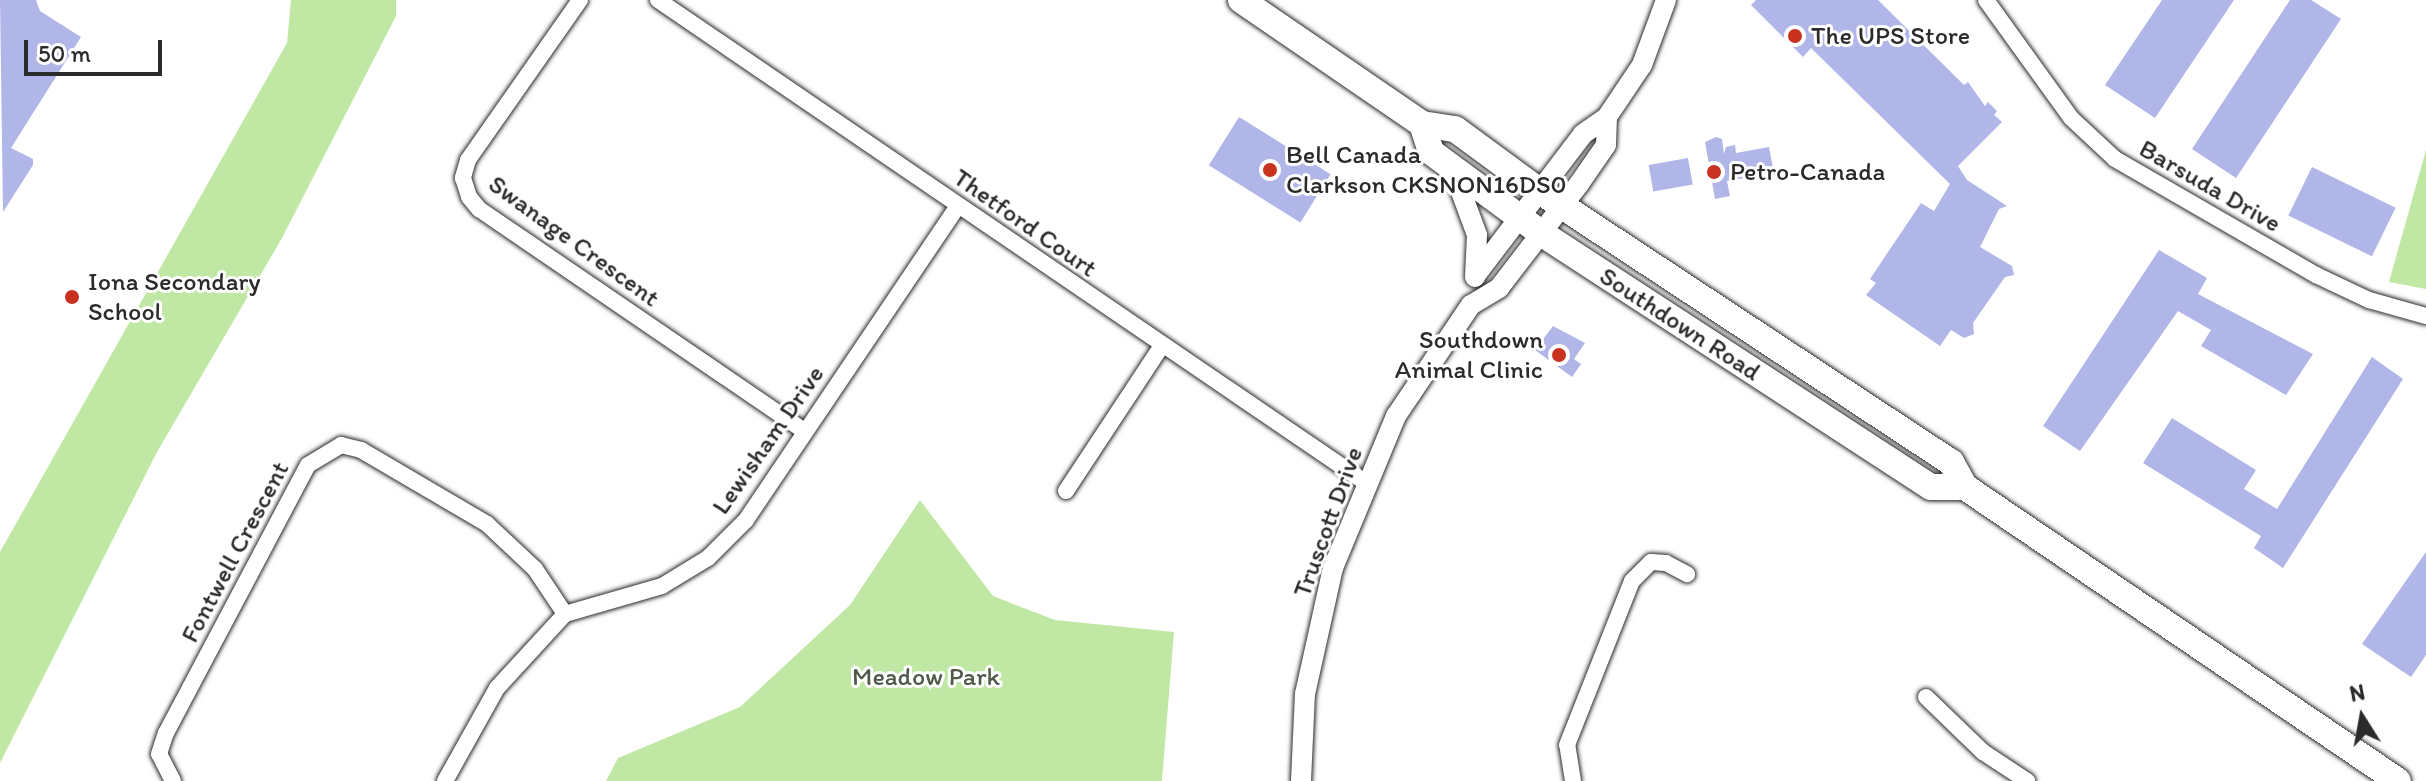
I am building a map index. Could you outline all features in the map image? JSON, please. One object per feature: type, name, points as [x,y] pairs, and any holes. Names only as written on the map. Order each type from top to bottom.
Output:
[{"type":"main road","name":"Southdown Road","points":[[1241,0],[1422,124],[1455,129],[1538,190],[1951,462],[1965,487],[2398,781]]},
{"type":"main road","name":"Southdown Road","points":[[1422,124],[1431,152],[1541,233],[1931,487],[1965,487]]},
{"type":"street","name":"Swanage Crescent","points":[[580,0],[468,160],[463,178],[469,197],[479,209],[804,431]]},
{"type":"street","name":"Thetford Court","points":[[658,0],[1161,347],[1366,483]]},
{"type":"street","name":"Truscott Drive","points":[[1471,305],[1475,276],[1583,134],[1607,117],[1642,65],[1666,0]]},
{"type":"street","name":"Barsuda Drive","points":[[1986,0],[2071,118],[2115,159],[2316,275],[2369,300],[2426,316]]},
{"type":"street","name":"Truscott Drive","points":[[1301,781],[1305,694],[1333,568],[1396,416],[1471,305],[1499,288],[1563,206],[1606,145],[1607,117]]},
{"type":"street","points":[[1451,167],[1477,235],[1475,276]]},
{"type":"street","name":"Lewisham Drive","points":[[565,614],[662,586],[708,558],[746,520],[958,206]]},
{"type":"street","points":[[1066,491],[1161,347]]},
{"type":"street","name":"Fontwell Crescent","points":[[173,781],[159,754],[166,733],[308,465],[341,445],[361,450],[487,524],[535,569],[565,614]]},
{"type":"street","points":[[1573,781],[1567,745],[1632,581],[1651,562],[1666,563],[1687,574]]},
{"type":"street","points":[[445,781],[497,688],[565,614]]},
{"type":"street","points":[[1926,697],[1983,752],[2027,781]]},
{"type":"green space","points":[[291,0],[396,0],[396,16],[282,238],[157,452],[0,763],[0,552],[287,43]]},
{"type":"green space","points":[[2426,150],[2426,289],[2389,282]]},
{"type":"green space","name":"Meadow Park","points":[[920,500],[993,596],[1055,620],[1174,632],[1162,781],[606,781],[618,758],[740,707],[850,605]]},
{"type":"building","points":[[0,0],[36,0],[40,11],[81,37],[11,148],[33,159],[33,165],[3,212]]},
{"type":"building","points":[[1756,0],[1878,0],[1964,85],[1968,82],[1985,106],[1988,102],[1997,111],[1994,115],[2002,122],[1958,166],[1967,180],[2007,206],[1999,209],[1980,247],[2012,266],[2014,275],[2005,277],[1973,323],[1974,334],[1964,338],[1951,330],[1940,346],[1866,295],[1876,283],[1870,279],[1921,203],[1934,211],[1950,184],[1811,48],[1803,57],[1751,5]]},
{"type":"building","points":[[2162,0],[2234,0],[2155,118],[2105,85]]},
{"type":"building","points":[[2290,0],[2311,0],[2341,19],[2236,178],[2192,149]]},
{"type":"building","name":"Bell Canada Clarkson CKSNON16DS0","points":[[1239,117],[1331,174],[1300,223],[1209,165]]},
{"type":"building","points":[[1716,137],[1722,139],[1724,154],[1726,147],[1735,145],[1736,153],[1769,147],[1774,173],[1727,181],[1730,196],[1715,199],[1705,142]]},
{"type":"building","points":[[1688,158],[1693,185],[1653,192],[1649,165]]},
{"type":"building","points":[[2312,167],[2396,208],[2372,256],[2288,216]]},
{"type":"building","points":[[2159,250],[2207,278],[2198,294],[2313,354],[2286,395],[2201,346],[2211,330],[2178,311],[2080,451],[2043,426]]},
{"type":"building","name":"Southdown Animal Clinic","points":[[1553,326],[1585,343],[1574,359],[1581,364],[1572,377],[1535,350]]},
{"type":"building","points":[[2372,357],[2403,379],[2283,568],[2254,548],[2261,536],[2143,463],[2172,418],[2256,470],[2244,489],[2277,509]]},
{"type":"building","points":[[2426,552],[2426,655],[2411,677],[2362,644]]},
{"type":"place","name":"The UPS Store","points":[[1795,36]]},
{"type":"place","name":"Bell Canada Clarkson CKSNON16DS0","points":[[1270,170]]},
{"type":"place","name":"Petro-Canada","points":[[1714,172]]},
{"type":"place","name":"Iona Secondary School","points":[[72,297]]},
{"type":"place","name":"Southdown Animal Clinic","points":[[1559,355]]}]
